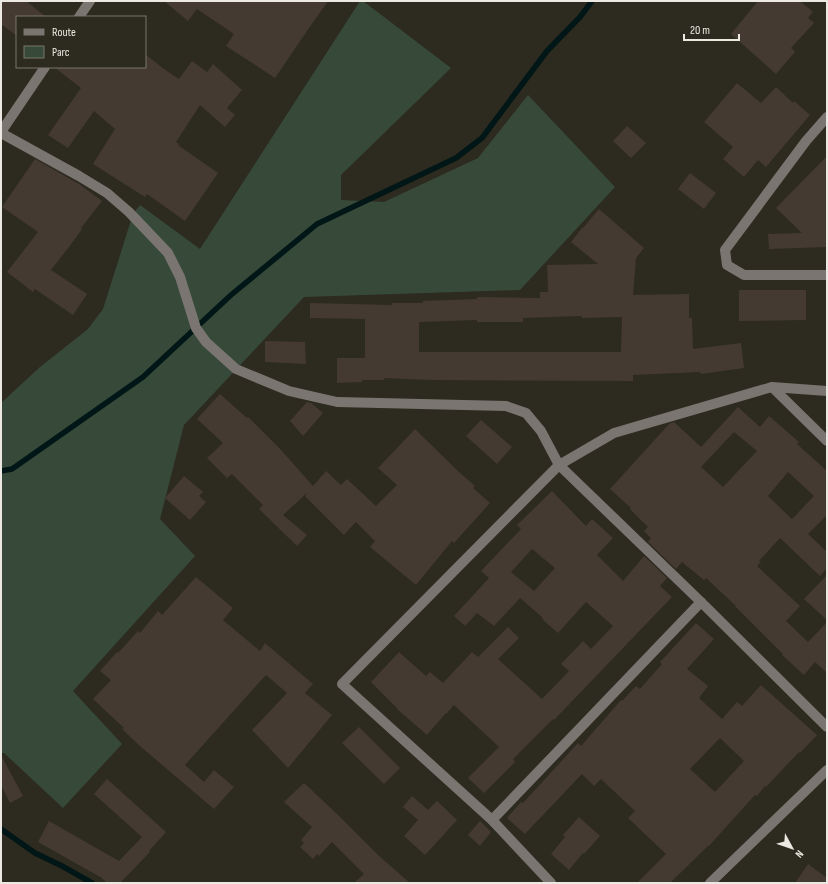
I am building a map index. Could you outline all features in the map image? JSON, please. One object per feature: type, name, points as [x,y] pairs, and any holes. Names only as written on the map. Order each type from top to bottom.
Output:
[{"type":"street","points":[[80,16],[90,1]]},
{"type":"street","points":[[44,68],[1,132],[107,193],[129,212],[168,253],[180,277],[196,328],[206,342],[236,369],[289,390],[338,402],[506,406],[526,413],[541,431],[559,466],[701,602],[827,727]]},
{"type":"street","points":[[827,118],[806,141],[724,250],[727,265],[744,275],[827,275]]},
{"type":"street","points":[[772,387],[827,441]]},
{"type":"street","points":[[551,883],[492,820],[342,684],[559,466],[614,434],[772,387],[827,391]]},
{"type":"street","points":[[492,820],[701,602]]},
{"type":"street","points":[[710,883],[827,770]]},
{"type":"green space","points":[[360,1],[363,1],[451,68],[341,175],[341,200],[384,202],[478,158],[528,95],[615,187],[520,290],[304,297],[184,425],[160,519],[195,556],[73,691],[122,744],[63,808],[4,753],[1,753],[1,403],[40,367],[88,329],[103,309],[133,214],[140,205],[200,249]]},
{"type":"building","points":[[1,1],[26,1],[45,16],[16,16],[16,35],[1,24]]},
{"type":"building","points":[[164,1],[328,1],[275,78],[226,46],[234,34],[197,9],[188,21]]},
{"type":"building","points":[[758,1],[800,1],[813,12],[808,18],[814,23],[791,48],[795,52],[776,74],[731,34]]},
{"type":"building","points":[[146,55],[179,79],[192,61],[207,72],[213,64],[242,90],[227,108],[235,115],[225,127],[200,105],[176,142],[179,144],[178,145],[218,173],[185,221],[147,194],[145,197],[93,164],[115,129],[94,111],[68,148],[48,135],[81,88],[55,68],[146,68]]},
{"type":"building","points":[[737,83],[761,103],[776,87],[793,103],[794,101],[810,115],[766,167],[758,160],[744,177],[723,159],[733,147],[704,122]]},
{"type":"building","points":[[627,126],[646,143],[631,158],[613,141]]},
{"type":"building","points":[[827,156],[827,247],[769,249],[768,234],[802,233],[776,208]]},
{"type":"building","points":[[35,159],[79,184],[102,201],[51,270],[87,294],[73,315],[35,289],[33,292],[7,272],[38,232],[2,207]]},
{"type":"building","points":[[690,173],[716,193],[704,209],[678,189]]},
{"type":"building","points":[[599,209],[644,248],[636,258],[633,295],[689,294],[689,318],[692,318],[693,349],[741,343],[744,368],[701,374],[700,372],[633,375],[633,381],[431,380],[384,378],[384,380],[362,380],[362,382],[337,383],[337,358],[365,358],[365,319],[310,318],[310,303],[392,305],[392,303],[423,303],[423,301],[477,299],[477,297],[540,298],[540,292],[548,292],[547,265],[598,264],[571,242]],"holes":[[[582,316],[582,318],[622,317],[621,352],[419,352],[419,322],[477,320],[477,322],[523,322],[523,318]]]},
{"type":"building","points":[[739,290],[806,290],[806,320],[739,321]]},
{"type":"building","points":[[265,341],[305,342],[306,364],[265,362]]},
{"type":"building","points":[[220,394],[247,418],[248,417],[282,451],[313,486],[326,471],[341,485],[347,479],[376,506],[397,485],[378,468],[415,429],[475,486],[473,488],[490,503],[454,543],[452,541],[416,585],[370,547],[375,541],[356,522],[344,535],[305,496],[308,492],[283,515],[307,535],[297,546],[259,509],[263,505],[232,474],[227,478],[207,458],[223,443],[197,419]]},
{"type":"building","points":[[307,402],[311,403],[323,413],[303,436],[290,421]]},
{"type":"building","points":[[738,407],[760,427],[769,416],[799,442],[797,444],[827,471],[827,515],[808,534],[827,552],[827,568],[820,576],[780,538],[759,561],[761,562],[757,566],[800,606],[786,621],[808,642],[827,622],[827,673],[815,662],[804,675],[782,655],[783,654],[736,606],[706,578],[704,580],[682,562],[676,569],[648,542],[651,538],[644,531],[648,527],[630,509],[631,508],[610,489],[669,424],[674,422],[701,447]],"holes":[[[734,432],[757,451],[723,487],[701,467]],[[788,472],[814,496],[792,519],[768,496]]]},
{"type":"building","points":[[481,420],[512,447],[497,464],[466,436]]},
{"type":"building","points":[[184,476],[203,492],[199,496],[206,502],[190,520],[165,498]]},
{"type":"building","points":[[552,491],[586,526],[592,519],[613,538],[597,555],[623,581],[644,556],[667,578],[660,586],[672,597],[554,720],[553,719],[513,759],[515,762],[484,793],[468,778],[499,747],[454,705],[427,735],[397,709],[371,682],[399,652],[426,676],[430,672],[443,683],[472,652],[478,657],[508,627],[519,638],[498,659],[542,699],[569,671],[561,664],[583,641],[591,649],[613,626],[586,602],[558,633],[520,598],[494,626],[477,613],[465,626],[454,616],[489,578],[481,571],[521,529],[517,525]],"holes":[[[532,549],[555,568],[534,591],[511,572]]]},
{"type":"building","points":[[827,575],[827,620],[804,599]]},
{"type":"building","points":[[196,577],[233,608],[223,620],[260,651],[265,643],[313,684],[305,693],[332,715],[288,768],[252,730],[287,693],[266,675],[185,765],[204,782],[214,770],[234,787],[214,809],[141,747],[122,729],[124,728],[93,699],[111,680],[100,671],[138,631],[140,633],[158,611],[162,615]]},
{"type":"building","points":[[696,623],[714,639],[687,669],[708,686],[699,698],[722,719],[737,702],[742,706],[761,685],[817,735],[766,787],[765,786],[757,796],[755,795],[708,847],[670,883],[637,883],[666,854],[628,818],[635,811],[601,779],[594,786],[582,774],[525,834],[507,818],[521,802],[523,803],[578,743],[581,746],[621,700],[622,701],[636,686],[640,689],[662,664],[660,662]],"holes":[[[720,738],[744,761],[715,792],[690,769]]]},
{"type":"building","points":[[359,727],[400,768],[384,784],[342,743]]},
{"type":"building","points":[[1,755],[23,796],[10,803],[1,785]]},
{"type":"building","points":[[107,779],[166,832],[149,851],[150,852],[120,883],[107,883],[102,878],[38,842],[49,821],[119,861],[142,837],[94,794]]},
{"type":"building","points":[[304,783],[379,856],[410,883],[354,883],[364,874],[332,842],[319,856],[317,854],[313,859],[300,847],[304,843],[301,840],[312,827],[284,802]]},
{"type":"building","points":[[412,796],[428,810],[437,801],[457,820],[425,855],[404,836],[418,820],[403,807]]},
{"type":"building","points":[[579,817],[600,836],[569,870],[551,854],[565,837],[563,835]]},
{"type":"building","points":[[480,821],[491,832],[480,846],[468,835]]},
{"type":"building","points":[[808,864],[827,878],[827,883],[795,883]]},
{"type":"waterway","points":[[1,471],[12,469],[143,377],[231,295],[317,224],[456,158],[482,138],[547,51],[580,17],[592,1]]},
{"type":"waterway","points":[[1,829],[35,853],[92,883]]}]
